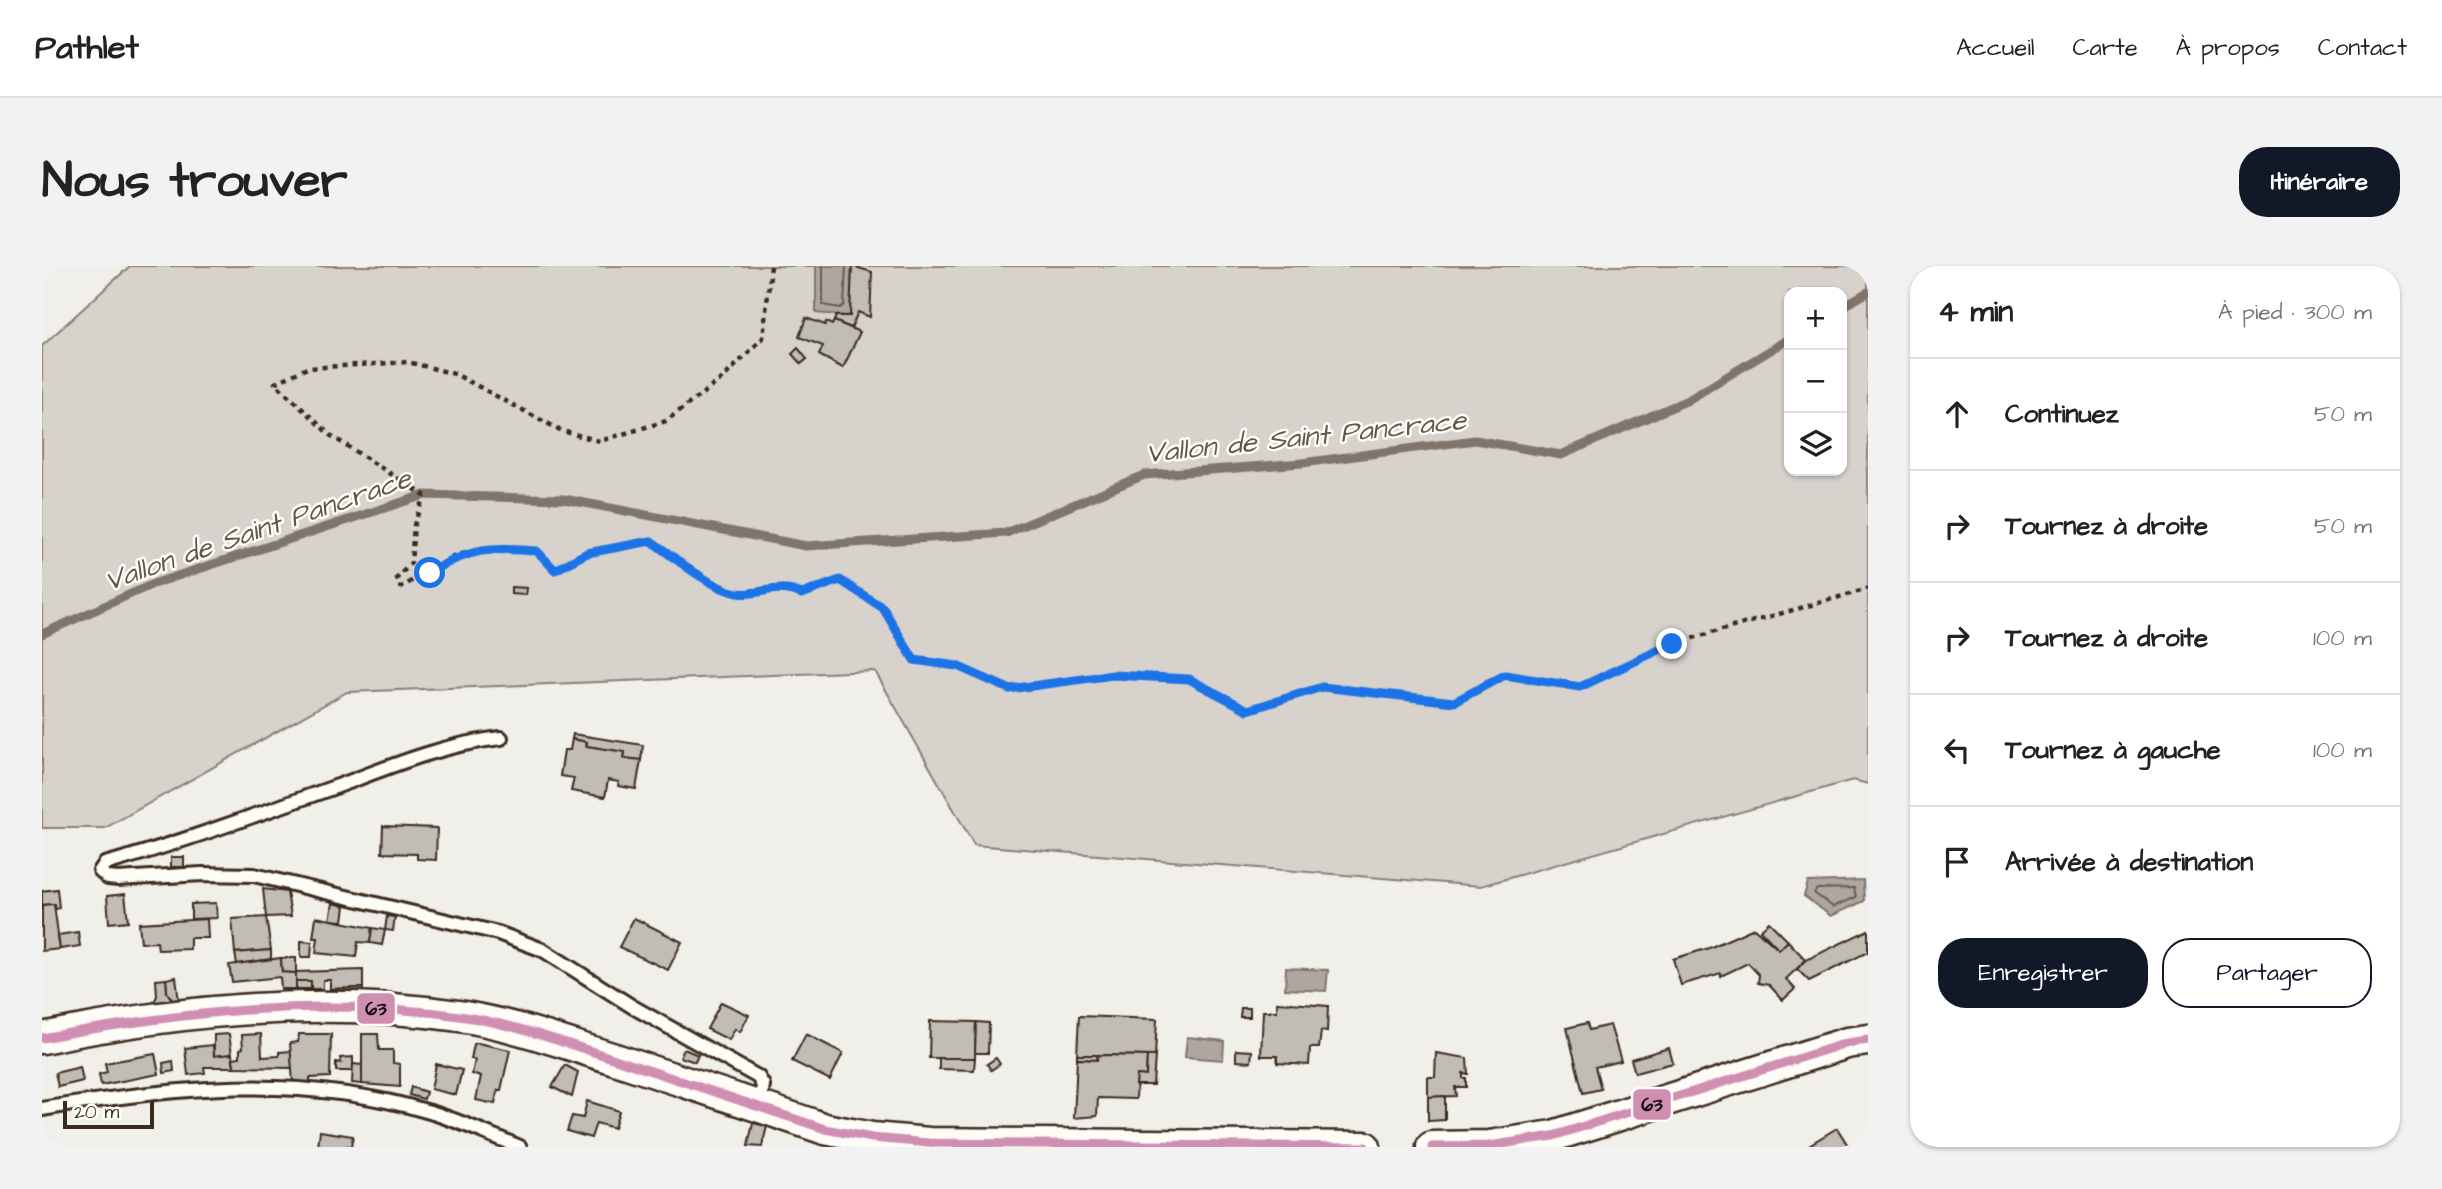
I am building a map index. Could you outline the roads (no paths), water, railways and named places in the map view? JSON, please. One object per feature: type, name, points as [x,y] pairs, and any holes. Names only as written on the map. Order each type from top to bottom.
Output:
[{"type":"street","points":[[42,1038],[141,1019],[217,1012],[302,1007],[395,1009],[461,1017],[532,1033],[825,1129],[872,1138],[929,1143],[1365,1147]]},
{"type":"street","points":[[1432,1147],[1489,1146],[1553,1136],[1847,1043],[1868,1041]]},
{"type":"lane","points":[[501,738],[467,742],[415,758],[185,841],[105,864],[100,871],[108,878],[118,880],[202,874],[254,875],[310,886],[498,933],[543,950],[633,1007],[758,1077],[764,1085],[760,1106]]},
{"type":"lane","points":[[42,1109],[150,1091],[256,1085],[347,1094],[430,1112],[520,1147]]},
{"type":"water","points":[[816,266],[852,266],[850,316],[816,313]]},
{"type":"water","points":[[1863,880],[1864,901],[1831,916],[1804,896],[1808,882]]},
{"type":"water","points":[[1286,968],[1328,970],[1326,991],[1285,989]]},
{"type":"water","points":[[1187,1037],[1224,1041],[1223,1060],[1185,1057]]},
{"type":"waterway","name":"Vallon de Saint Pancrace","points":[[1847,304],[1868,292]]},
{"type":"waterway","name":"Vallon de Saint Pancrace","points":[[42,634],[153,584],[424,495],[564,499],[806,546],[1006,533],[1144,475],[1302,463],[1475,440],[1561,455],[1688,400],[1784,342]]}]
